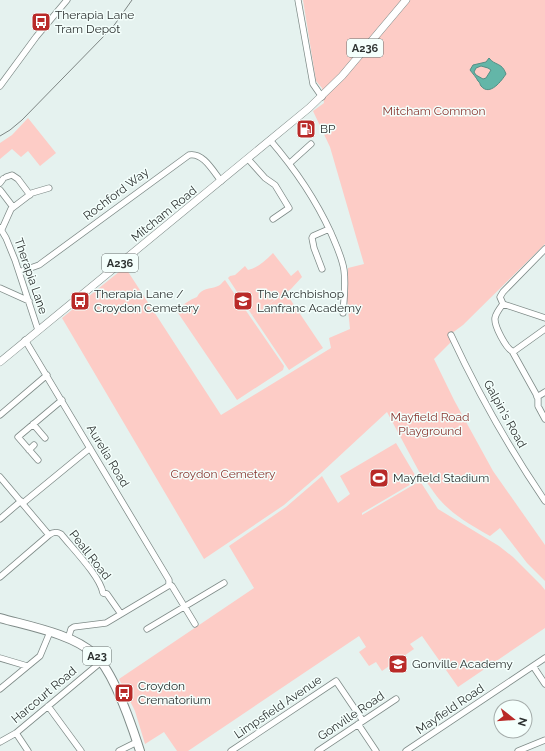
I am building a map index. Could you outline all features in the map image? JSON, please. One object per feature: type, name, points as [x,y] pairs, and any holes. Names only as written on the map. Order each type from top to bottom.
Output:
[{"type":"highway","name":"A23","points":[[0,618],[50,632],[88,649],[101,662],[109,674],[117,690],[140,751]]},
{"type":"main road","name":"A236","points":[[322,97],[346,72],[406,0]]},
{"type":"main road","name":"Mitcham Road","points":[[0,362],[322,97]]},
{"type":"street","points":[[0,86],[36,36],[67,0]]},
{"type":"street","points":[[298,0],[313,84],[322,97]]},
{"type":"street","points":[[270,140],[290,163],[310,194],[329,229],[344,270],[345,286],[343,313]]},
{"type":"street","points":[[290,163],[311,144]]},
{"type":"street","name":"Rochford Way","points":[[19,272],[44,262],[189,155],[194,154],[201,157],[221,181]]},
{"type":"street","points":[[248,159],[264,178],[275,186],[291,210],[274,219]]},
{"type":"street","points":[[3,180],[13,172],[30,194]]},
{"type":"street","points":[[1,228],[9,211],[13,207],[30,194],[48,188]]},
{"type":"street","points":[[0,190],[13,207]]},
{"type":"street","name":"Therapia Lane","points":[[1,228],[9,243],[38,330]]},
{"type":"street","points":[[322,269],[312,238],[313,236],[329,229]]},
{"type":"street","points":[[545,248],[500,297],[503,304],[545,318]]},
{"type":"street","points":[[0,288],[28,301]]},
{"type":"street","points":[[503,304],[496,316],[495,323],[507,348],[513,352],[537,397],[538,406],[545,419]]},
{"type":"street","points":[[513,352],[545,329]]},
{"type":"street","name":"Galpin's Road","points":[[451,335],[475,384],[510,446],[545,501]]},
{"type":"street","name":"Aurelia Road","points":[[25,340],[168,579],[169,584],[172,586],[195,624]]},
{"type":"street","points":[[0,415],[47,375]]},
{"type":"street","points":[[537,397],[545,392]]},
{"type":"street","points":[[38,460],[32,448],[18,437],[62,400]]},
{"type":"street","points":[[33,424],[45,438]]},
{"type":"street","points":[[0,519],[90,448]]},
{"type":"street","points":[[0,476],[49,535]]},
{"type":"street","name":"Peall Road","points":[[0,576],[49,535],[56,532],[61,534],[101,584],[104,593],[107,594],[121,614]]},
{"type":"street","points":[[147,629],[224,583]]},
{"type":"street","points":[[68,639],[74,627],[104,623],[168,586],[169,584]]},
{"type":"street","points":[[0,689],[41,655],[50,632]]},
{"type":"street","points":[[0,658],[28,666]]},
{"type":"street","name":"Mayfield Road","points":[[406,751],[545,658]]},
{"type":"street","name":"Harcourt Road","points":[[0,742],[16,733],[101,662]]},
{"type":"street","points":[[533,666],[545,684]]},
{"type":"street","name":"Limpsfield Avenue","points":[[231,751],[336,681],[361,722]]},
{"type":"street","name":"Gonville Road","points":[[318,751],[396,699]]},
{"type":"street","points":[[48,706],[81,751]]},
{"type":"street","points":[[361,722],[363,732],[376,751]]},
{"type":"street","points":[[16,733],[28,751]]},
{"type":"street","points":[[518,751],[545,740]]},
{"type":"street","points":[[119,751],[137,742]]},
{"type":"green space","points":[[303,0],[545,0],[545,244],[463,325],[448,336],[451,342],[434,359],[454,400],[493,471],[545,545],[545,581],[527,563],[500,528],[490,536],[470,524],[444,505],[422,477],[387,412],[284,505],[204,559],[62,318],[125,267],[221,415],[331,348],[329,338],[350,329],[347,299],[348,268],[364,264],[330,147],[313,111],[324,103],[322,88],[316,81]]},
{"type":"green space","points":[[28,118],[56,153],[40,166],[28,151],[21,157],[12,149],[0,159],[0,143],[12,135]]},
{"type":"green space","points":[[273,253],[291,276],[298,270],[302,277],[291,289],[252,315],[228,278],[235,275],[245,266],[248,270],[258,266]]},
{"type":"green space","points":[[225,280],[284,366],[283,370],[237,400],[176,310],[197,297],[203,290],[219,286]]},
{"type":"green space","points":[[286,293],[323,348],[289,370],[252,315]]},
{"type":"green space","points":[[396,443],[418,480],[362,513],[362,515],[420,481],[438,509],[499,546],[513,557],[541,585],[545,590],[545,628],[458,687],[422,636],[410,644],[414,649],[382,671],[376,662],[369,666],[359,652],[366,647],[359,636],[188,751],[177,751],[164,732],[145,744],[135,711],[119,679],[254,588],[229,546],[286,507],[322,476],[338,503],[350,494],[340,476]]},
{"type":"shaded area","points":[[489,58],[500,66],[506,74],[492,89],[488,90],[481,86],[470,70],[473,65],[486,62]],"holes":[[[481,66],[491,70],[486,78],[483,79],[474,72],[476,68]]]},
{"type":"tram line","points":[[0,136],[22,120],[104,36],[115,24],[132,0]]},
{"type":"place","name":"Therapia Lane Tram Depot","points":[[41,22]]},
{"type":"place","name":"BP","points":[[306,129]]},
{"type":"place","name":"Therapia Lane / Croydon Cemetery","points":[[80,301]]},
{"type":"place","name":"The Archbishop Lanfranc Academy","points":[[243,301]]},
{"type":"place","name":"Mayfield Stadium","points":[[379,478]]},
{"type":"place","name":"Gonville Academy","points":[[398,664]]},
{"type":"place","name":"Croydon Crematorium","points":[[124,693]]},
{"type":"park label","name":"Mitcham Common","points":[[434,111]]},
{"type":"park label","name":"Mayfield Road Playground","points":[[430,424]]},
{"type":"park label","name":"Croydon Cemetery","points":[[223,474]]}]
